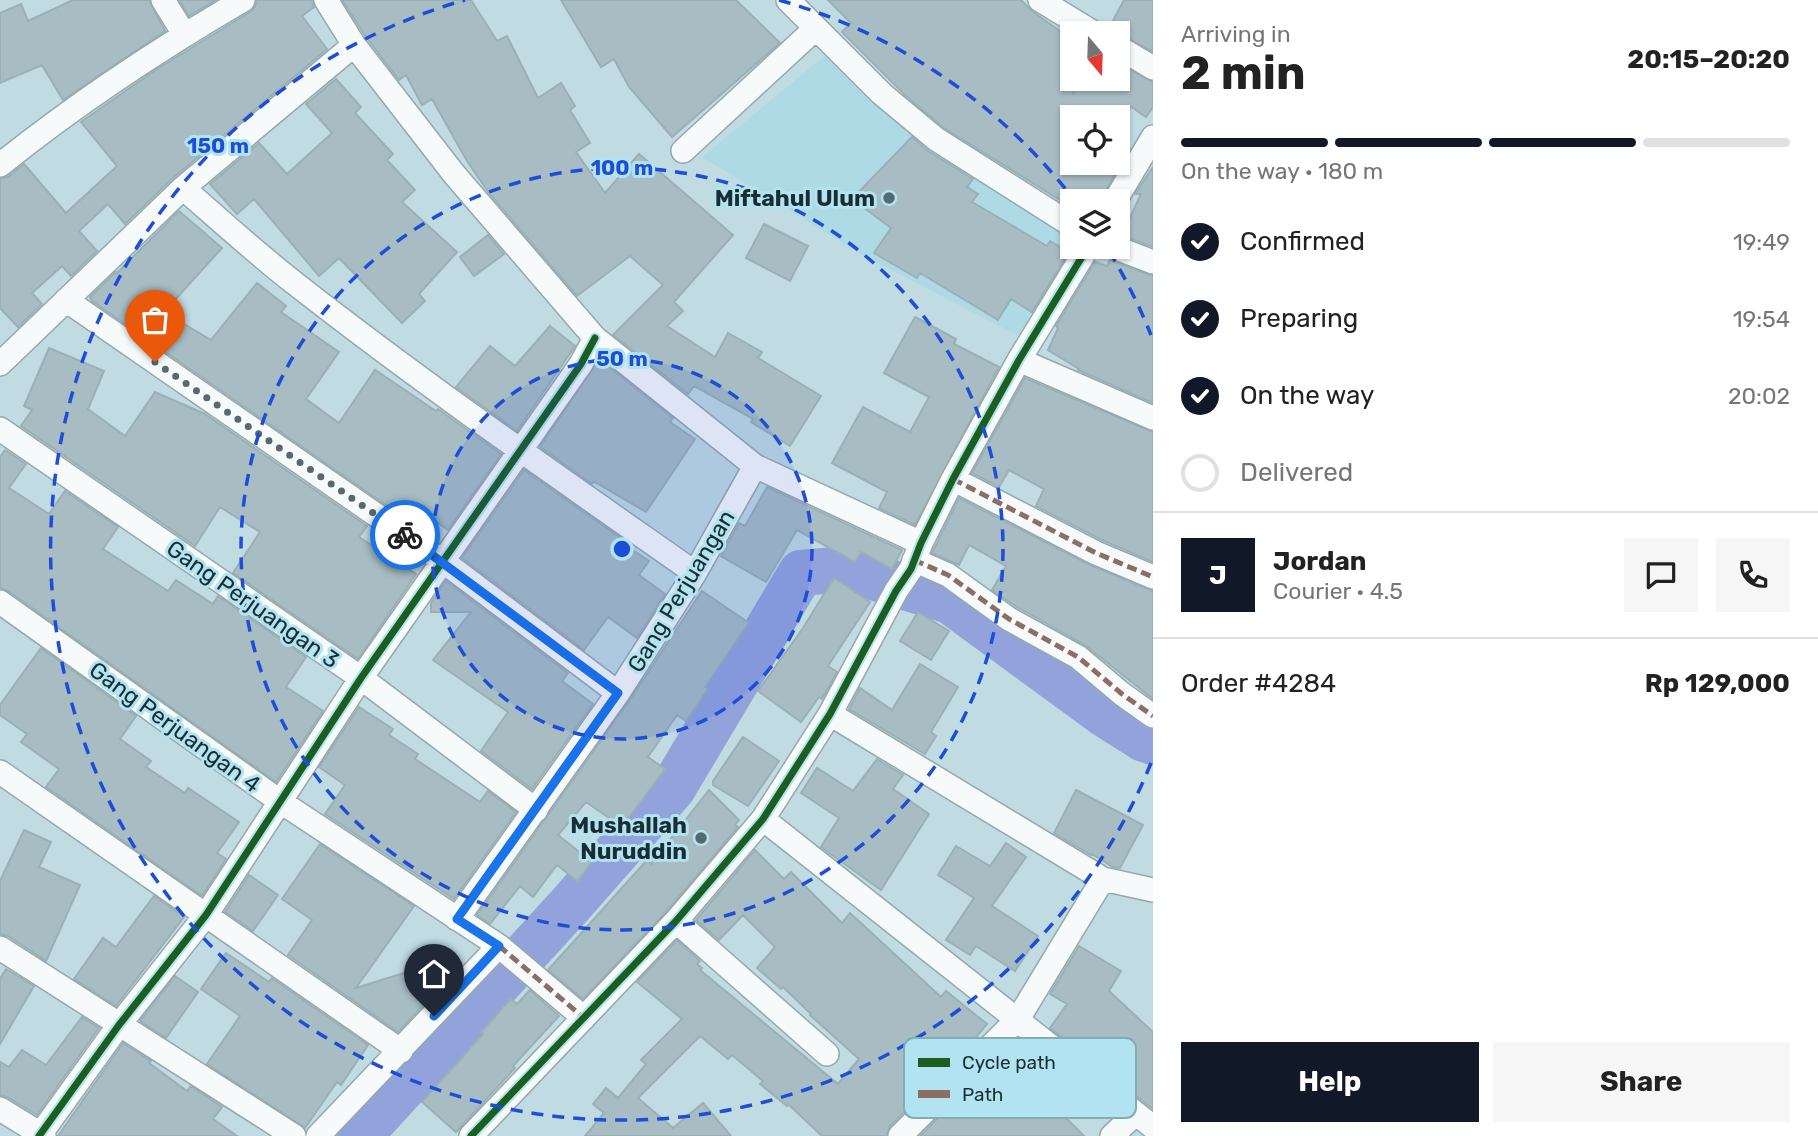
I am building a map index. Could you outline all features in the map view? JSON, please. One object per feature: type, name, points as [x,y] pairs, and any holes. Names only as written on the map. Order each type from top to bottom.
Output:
[{"type":"street","points":[[163,0],[184,34]]},
{"type":"street","points":[[0,165],[28,142],[184,34],[243,0]]},
{"type":"street","points":[[326,0],[354,45],[454,174],[595,338],[755,466],[948,575],[1009,619],[1078,657],[1129,700],[1153,716]]},
{"type":"street","points":[[788,0],[882,94],[936,139],[1060,218]]},
{"type":"street","points":[[1040,0],[1074,21]]},
{"type":"street","points":[[683,151],[815,29]]},
{"type":"street","points":[[0,364],[183,188],[354,45]]},
{"type":"street","points":[[1130,54],[1153,68]]},
{"type":"street","points":[[1122,189],[1153,137]]},
{"type":"street","points":[[183,188],[294,284],[520,451],[695,573]]},
{"type":"street","points":[[1130,253],[1153,262]]},
{"type":"street","points":[[471,1136],[676,921],[763,819],[830,714],[915,557],[953,479],[1019,360],[1081,259]]},
{"type":"street","points":[[66,300],[444,562],[618,693]]},
{"type":"street","points":[[0,1109],[42,1135],[119,1025],[206,915],[361,678],[581,364],[595,338]]},
{"type":"street","points":[[1019,360],[1153,418]]},
{"type":"street","name":"Gang Perjuangan 3","points":[[0,429],[361,678],[537,810]]},
{"type":"street","name":"Gang Perjuangan","points":[[457,919],[618,693],[695,573],[755,466]]},
{"type":"street","points":[[953,479],[1096,553],[1153,577]]},
{"type":"street","name":"Gang Perjuangan 4","points":[[0,602],[281,802],[504,950],[584,1018]]},
{"type":"street","points":[[830,714],[1103,879],[1153,890]]},
{"type":"street","points":[[0,772],[401,1051]]},
{"type":"street","points":[[763,819],[1042,1038]]},
{"type":"street","points":[[999,1038],[1018,1019],[1103,879]]},
{"type":"street","points":[[676,921],[828,1054]]},
{"type":"street","points":[[0,948],[294,1136]]},
{"type":"street","points":[[318,1136],[504,950]]},
{"type":"street","points":[[900,1136],[918,1118]]},
{"type":"street","points":[[1112,1136],[1144,1120]]},
{"type":"shaded area","name":"Miftahul Ulum","points":[[827,54],[914,137],[1060,231],[1060,259],[1068,259],[1021,337],[866,257],[702,157]]},
{"type":"building","points":[[73,0],[149,0],[165,31],[63,100],[42,65],[0,83],[0,13],[21,4],[28,21]]},
{"type":"building","points":[[179,0],[216,0],[189,16]]},
{"type":"building","points":[[257,0],[312,0],[314,7],[302,16],[327,49],[174,177],[125,224],[108,204],[79,231],[97,251],[71,276],[62,266],[32,293],[42,304],[18,327],[0,308],[0,179],[9,176],[24,164],[66,213],[117,166],[81,122],[157,69],[250,12]]},
{"type":"building","points":[[342,0],[471,0],[497,41],[507,36],[538,98],[561,83],[575,106],[570,110],[590,143],[576,152],[605,193],[639,154],[733,235],[674,302],[683,311],[667,326],[715,357],[728,333],[762,352],[758,358],[821,396],[790,446],[751,422],[753,419],[694,386],[688,394],[613,335],[663,285],[630,256],[577,296],[489,193],[467,161],[432,99],[422,105],[406,75],[399,80]]},
{"type":"building","points":[[561,0],[736,0],[780,43],[672,137],[629,87],[614,59],[601,67]]},
{"type":"building","points":[[828,0],[1021,0],[1060,31],[1060,91],[1073,91],[1073,95],[1075,91],[1130,91],[1130,69],[1153,82],[1153,107],[1146,117],[1130,105],[1060,105],[1060,175],[1114,175],[1107,189],[1060,189],[1060,200],[944,128],[906,96],[842,32],[851,23]]},
{"type":"building","points":[[1124,0],[1153,0],[1153,52],[1130,39],[1130,21],[1113,21]]},
{"type":"building","points":[[336,79],[361,107],[355,113],[393,154],[387,160],[415,190],[402,202],[457,252],[419,294],[425,301],[402,323],[339,258],[319,276],[254,199],[237,214],[210,184],[259,143],[287,174],[332,133],[306,104]]},
{"type":"building","points":[[912,137],[928,151],[973,179],[967,187],[978,194],[972,202],[1047,246],[1050,241],[1060,247],[1060,259],[1065,259],[1032,312],[1011,299],[998,320],[920,273],[917,278],[874,253],[891,228],[852,199]]},
{"type":"building","points":[[1153,167],[1153,247],[1130,238],[1130,218],[1141,194],[1135,194]]},
{"type":"building","points":[[179,211],[222,248],[164,312],[211,340],[257,283],[286,306],[281,312],[339,352],[306,399],[339,423],[375,370],[436,411],[438,409],[501,454],[448,530],[412,504],[403,517],[92,301],[90,297]]},
{"type":"building","points":[[764,224],[808,246],[790,281],[746,258]]},
{"type":"building","points":[[488,235],[504,254],[474,276],[460,257]]},
{"type":"building","points":[[1110,260],[1153,276],[1153,403],[1078,370],[1048,350],[1058,328],[1056,326],[1095,262],[1107,266]]},
{"type":"building","points":[[915,317],[956,339],[954,344],[999,367],[915,525],[879,508],[887,492],[832,463],[863,407],[910,432],[929,397],[884,373]]},
{"type":"building","points":[[550,326],[575,346],[517,431],[456,387],[490,346],[515,366]]},
{"type":"building","points":[[49,348],[104,371],[88,409],[125,436],[155,392],[205,414],[367,526],[359,537],[416,574],[358,659],[233,573],[260,532],[220,507],[195,546],[21,426],[32,410],[24,406]]},
{"type":"building","points":[[599,359],[673,418],[670,422],[695,439],[646,512],[593,481],[592,484],[540,447]]},
{"type":"building","points":[[1025,378],[1153,432],[1153,562],[1102,540],[1036,506],[1044,489],[1009,470],[999,487],[972,473]]},
{"type":"building","points":[[5,450],[26,464],[9,488],[49,514],[65,491],[118,527],[103,549],[168,591],[176,580],[213,604],[218,596],[306,657],[286,687],[323,711],[276,782],[8,591],[0,588],[0,457]]},
{"type":"building","points":[[524,470],[649,561],[639,575],[665,594],[637,638],[608,617],[584,650],[462,558]]},
{"type":"building","points":[[767,487],[902,550],[892,569],[861,552],[855,562],[797,530],[766,582],[721,556],[739,523],[745,526]]},
{"type":"building","points":[[959,498],[1090,565],[1153,591],[1153,699],[1085,645],[992,590],[1006,566],[969,545],[959,565],[932,553]]},
{"type":"building","points":[[834,578],[870,602],[828,666],[837,672],[822,699],[819,697],[801,722],[758,691],[803,628]]},
{"type":"building","points":[[446,581],[568,673],[562,681],[593,704],[532,789],[481,751],[508,712],[433,660],[471,612],[431,612],[431,603]]},
{"type":"building","points":[[702,591],[749,623],[705,687],[708,689],[686,721],[677,715],[648,757],[665,769],[622,827],[586,802],[558,835],[592,862],[577,881],[557,865],[533,897],[520,886],[490,924],[477,915],[629,701]]},
{"type":"building","points":[[918,612],[949,631],[931,660],[900,641]]},
{"type":"building","points":[[41,648],[136,716],[120,739],[151,761],[146,767],[185,793],[188,788],[239,822],[217,853],[226,859],[202,896],[46,787],[59,769],[21,742],[27,734],[0,715],[0,705]]},
{"type":"building","points":[[920,664],[958,687],[931,732],[936,736],[925,754],[849,709],[860,688],[892,710]]},
{"type":"building","points":[[359,707],[393,729],[389,735],[418,754],[415,759],[480,802],[488,791],[516,812],[454,899],[325,814],[345,785],[319,767]]},
{"type":"building","points":[[743,737],[779,761],[748,806],[713,785],[713,781]]},
{"type":"building","points":[[877,759],[903,775],[893,789],[929,814],[881,890],[821,847],[839,818],[801,793],[817,768],[853,791]]},
{"type":"building","points":[[709,790],[739,820],[735,825],[738,827],[666,912],[583,999],[548,970],[647,860],[651,864]]},
{"type":"building","points":[[1076,790],[1143,825],[1120,868],[1113,867],[1054,833]]},
{"type":"building","points":[[24,830],[51,842],[39,867],[80,885],[46,961],[8,936],[0,934],[0,881]]},
{"type":"building","points":[[1006,843],[1026,857],[992,906],[1038,936],[1015,971],[976,946],[970,955],[946,940],[974,898],[938,875],[956,846],[990,866]]},
{"type":"building","points":[[320,844],[414,906],[356,988],[445,960],[450,977],[398,1032],[288,955],[312,920],[282,899]]},
{"type":"building","points":[[755,850],[784,879],[791,872],[842,923],[850,913],[941,997],[946,991],[987,1024],[975,1038],[904,1038],[904,1112],[890,1126],[886,1136],[822,1136],[788,1104],[787,1106],[760,1084],[763,1081],[732,1055],[728,1059],[700,1036],[638,1098],[673,1128],[703,1103],[731,1136],[585,1136],[604,1113],[593,1104],[606,1088],[618,1098],[646,1064],[641,1060],[682,1019],[637,982],[677,940],[700,961],[697,964],[702,968],[700,970],[838,1084],[859,1059],[783,987],[781,989],[757,968],[775,947],[743,915],[719,940],[696,920]]},
{"type":"building","points":[[249,875],[278,895],[253,931],[225,912]]},
{"type":"building","points":[[154,896],[184,917],[116,1006],[74,979],[103,938],[116,947]]},
{"type":"building","points":[[1079,946],[1121,971],[1109,991],[1153,1032],[1153,1109],[1136,1096],[1136,1038],[1063,1038],[1050,1028],[1067,1004],[1050,994]]},
{"type":"building","points":[[226,953],[269,982],[272,978],[368,1045],[341,1085],[337,1082],[305,1128],[207,1064],[240,1016],[201,989]]},
{"type":"building","points":[[6,969],[34,986],[0,1044],[0,979]]},
{"type":"building","points":[[175,976],[198,992],[166,1038],[140,1021]]},
{"type":"building","points":[[530,990],[559,1016],[456,1132],[422,1102],[511,999],[517,1004]]},
{"type":"building","points":[[82,1017],[99,1028],[37,1115],[0,1095],[0,1062],[9,1067],[22,1050],[46,1065]]},
{"type":"building","points":[[123,1043],[151,1061],[149,1063],[187,1091],[191,1086],[222,1107],[213,1119],[237,1136],[58,1136]]},
{"type":"building","points":[[938,1118],[1066,1118],[1084,1136],[920,1136]]},
{"type":"waterway","points":[[359,1136],[673,788],[801,573],[847,569],[950,601],[1103,713],[1153,742]]},
{"type":"marked path","points":[[953,479],[1096,553],[1153,577]]},
{"type":"marked path","points":[[914,560],[948,575],[1009,619],[1078,657],[1153,716]]},
{"type":"marked path","points":[[499,946],[584,1018]]},
{"type":"cycle path","points":[[471,1136],[676,921],[763,819],[830,714],[896,591],[911,569],[953,479],[1019,360],[1081,259]]},
{"type":"cycle path","points":[[39,1136],[119,1025],[206,915],[361,678],[581,364],[595,338]]},
{"type":"way so far","points":[[155,362],[405,535]]},
{"type":"place","name":"Miftahul Ulum","points":[[889,198]]},
{"type":"place","name":"Mushallah Nuruddin","points":[[701,838]]},
{"type":"route","points":[[405,535],[618,693],[457,919],[499,946],[434,1016]]}]
